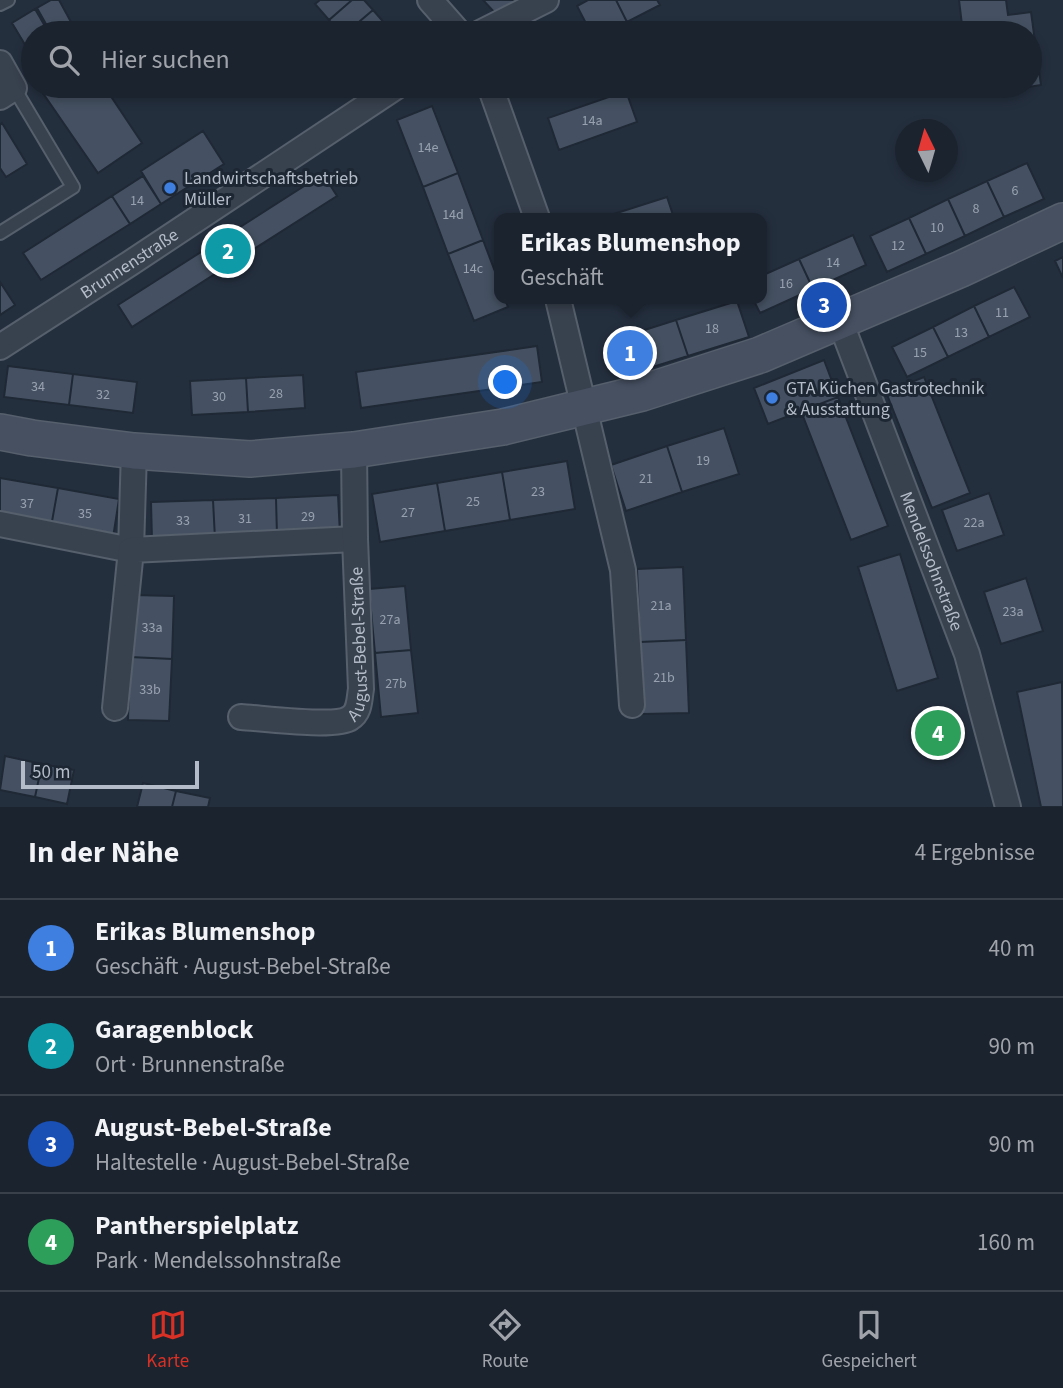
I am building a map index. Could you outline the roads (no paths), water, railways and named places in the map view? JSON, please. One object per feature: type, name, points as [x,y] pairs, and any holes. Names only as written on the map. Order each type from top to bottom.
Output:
[{"type":"main road","points":[[0,432],[134,451],[250,459],[354,450],[503,427],[642,393],[760,355],[961,269],[1063,221]]},
{"type":"street","points":[[430,0],[448,21]]},
{"type":"street","points":[[504,21],[546,0]]},
{"type":"street","points":[[0,64],[7,92]]},
{"type":"street","name":"Brunnenstraße","points":[[0,347],[379,98]]},
{"type":"street","points":[[496,98],[535,213]]},
{"type":"street","points":[[559,304],[623,569],[632,705]]},
{"type":"street","name":"Mendelssohnstraße","points":[[840,321],[967,654],[1008,807]]},
{"type":"street","name":"August-Bebel-Straße","points":[[241,717],[324,722],[348,720],[358,710],[361,689],[354,450]]},
{"type":"street","points":[[115,708],[131,550],[134,451]]},
{"type":"street","name":"August-Bebel-Straße","points":[[0,524],[131,550],[355,539]]},
{"type":"lane","points":[[0,4],[8,0]]},
{"type":"lane","points":[[0,233],[73,187],[7,92]]},
{"type":"place","name":"Landwirtschaftsbetrieb Müller","points":[[170,188]]},
{"type":"place","name":"Garagenblock","points":[[228,251]]},
{"type":"place","name":"August-Bebel-Straße","points":[[824,305]]},
{"type":"place","name":"Erikas Blumenshop","points":[[630,353]]},
{"type":"place","name":"GTA Küchen Gastrotechnik & Ausstattung","points":[[772,398]]},
{"type":"place","name":"Pantherspielplatz","points":[[938,733]]}]
